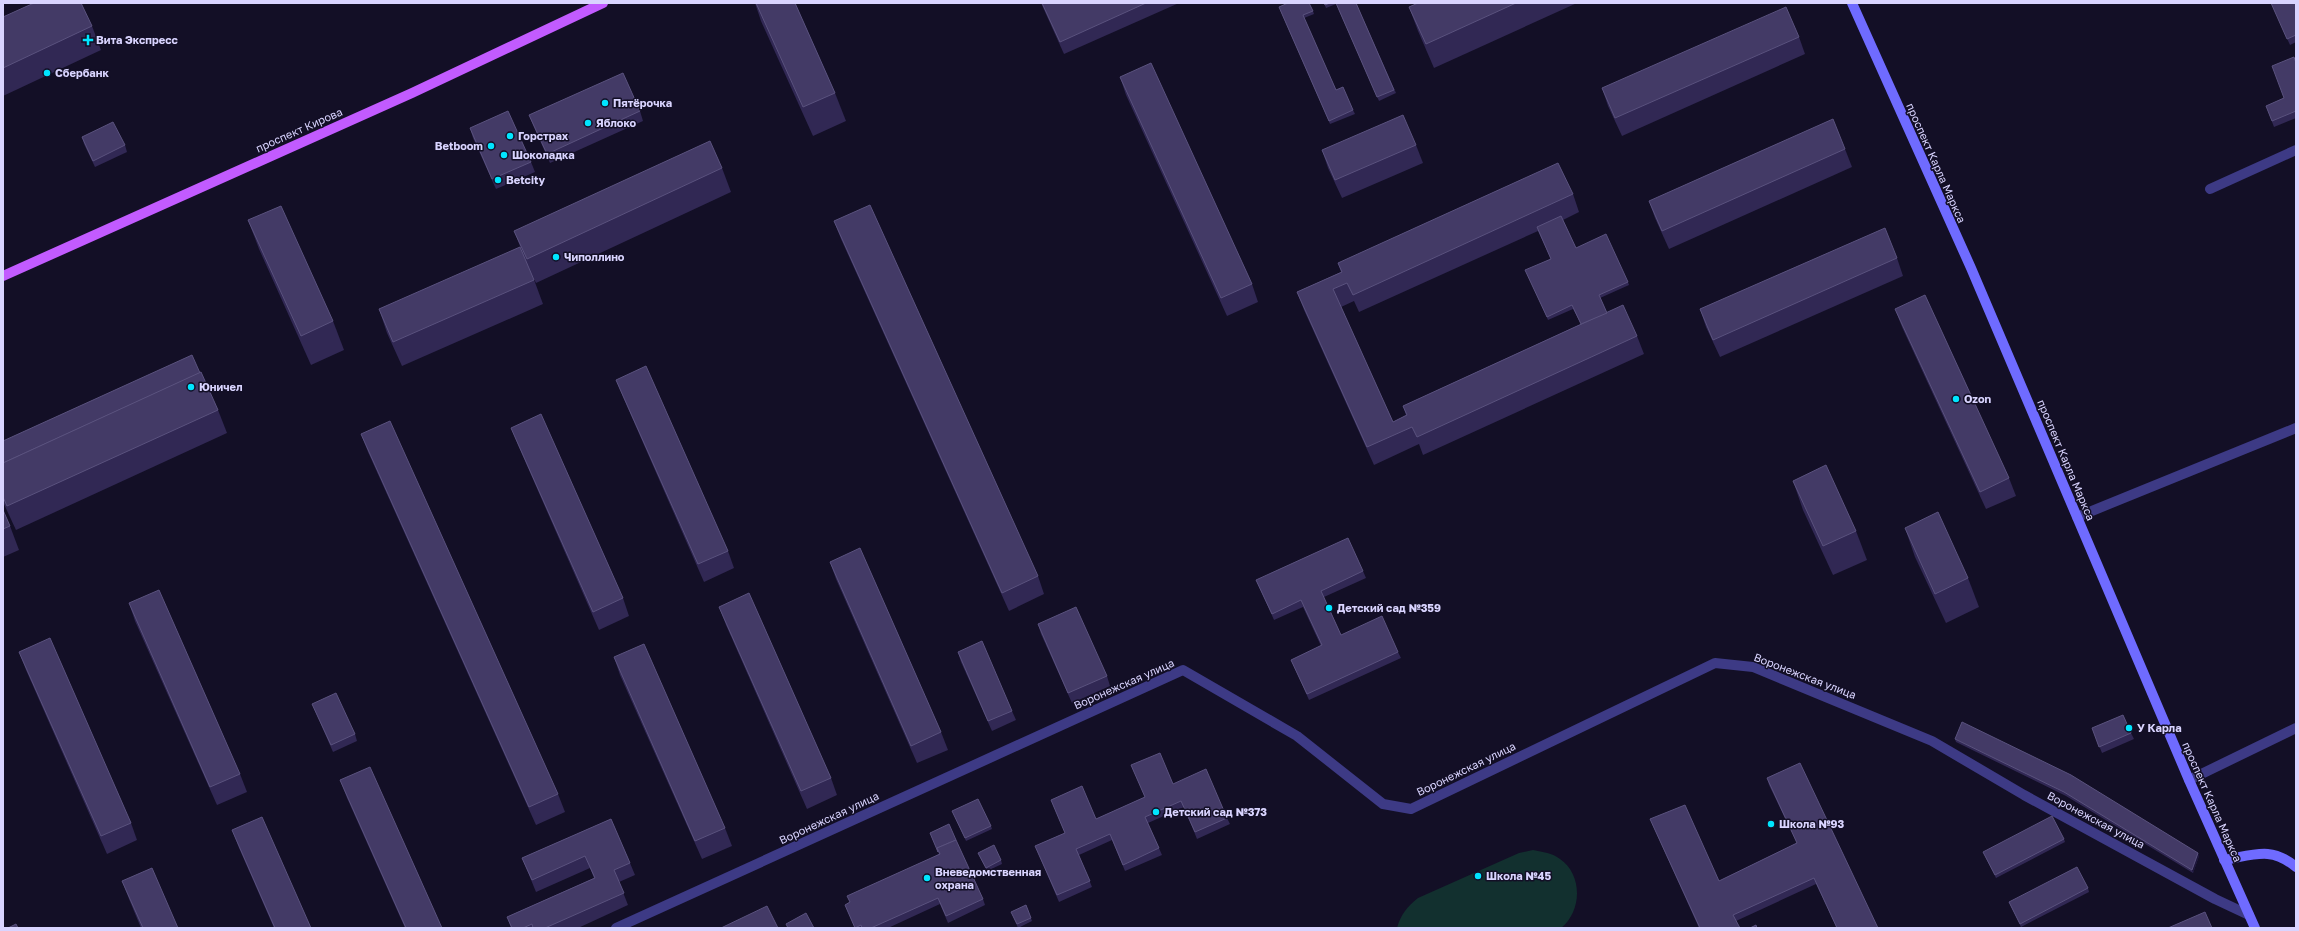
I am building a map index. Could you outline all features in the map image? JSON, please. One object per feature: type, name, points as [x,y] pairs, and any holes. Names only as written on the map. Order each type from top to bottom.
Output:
[{"type":"main road","name":"проспект Кирова","points":[[3,276],[412,93],[603,3]]},
{"type":"street","name":"проспект Карла Маркса","points":[[1852,3],[1971,268],[2189,780],[2255,928]]},
{"type":"street","points":[[2210,189],[2296,150]]},
{"type":"street","points":[[2077,517],[2296,428]]},
{"type":"street","name":"Воронежская улица","points":[[616,928],[1183,670],[1297,736],[1383,804],[1411,809],[1715,663],[1753,667],[1932,741],[2024,795],[2215,899],[2249,915]]},
{"type":"street","points":[[2189,780],[2296,728]]},
{"type":"street","points":[[2224,860],[2269,852],[2287,860],[2296,867]]},
{"type":"green space","points":[[1533,850],[1554,855],[1568,866],[1573,874],[1576,883],[1576,903],[1568,921],[1561,928],[1397,928],[1405,911],[1418,898],[1519,853]]},
{"type":"building","points":[[34,3],[81,3],[92,26],[3,68],[3,17]]},
{"type":"building","points":[[756,3],[795,3],[835,93],[803,107]]},
{"type":"building","points":[[1042,3],[1146,3],[1060,42]]},
{"type":"building","points":[[1288,3],[1309,3],[1313,11],[1303,15],[1336,90],[1343,87],[1353,110],[1329,121],[1279,7]]},
{"type":"building","points":[[1336,3],[1356,3],[1394,90],[1377,97]]},
{"type":"building","points":[[1418,3],[1516,3],[1426,44],[1409,7]]},
{"type":"building","points":[[2271,3],[2296,3],[2296,35],[2287,39]]},
{"type":"building","points":[[1786,7],[1799,37],[1615,118],[1602,88]]},
{"type":"building","points":[[2294,57],[2296,63],[2296,111],[2272,121],[2266,106],[2284,98],[2272,66]]},
{"type":"building","points":[[1151,63],[1252,284],[1221,298],[1120,77]]},
{"type":"building","name":"Яблоко","points":[[623,73],[640,111],[547,154],[529,115]]},
{"type":"building","name":"Шоколадка","points":[[508,111],[531,162],[492,179],[470,128]]},
{"type":"building","points":[[1403,115],[1416,145],[1335,180],[1322,150]]},
{"type":"building","points":[[1833,119],[1845,149],[1662,231],[1649,201]]},
{"type":"building","points":[[113,122],[125,145],[93,161],[82,137]]},
{"type":"building","points":[[710,141],[722,168],[527,259],[514,231]]},
{"type":"building","points":[[1558,163],[1573,194],[1353,295],[1347,283],[1333,289],[1393,422],[1407,415],[1403,406],[1623,305],[1637,336],[1417,437],[1412,427],[1367,447],[1297,292],[1342,272],[1338,263]]},
{"type":"building","points":[[870,205],[1038,576],[1002,593],[834,221]]},
{"type":"building","points":[[281,206],[333,321],[301,336],[248,220]]},
{"type":"building","points":[[1561,216],[1576,248],[1606,234],[1628,282],[1599,295],[1607,313],[1581,324],[1572,305],[1547,317],[1525,270],[1551,259],[1537,227]]},
{"type":"building","points":[[1885,228],[1897,258],[1713,340],[1700,309]]},
{"type":"building","points":[[520,247],[534,280],[393,342],[379,309]]},
{"type":"building","points":[[1925,295],[2009,478],[1980,492],[1895,309]]},
{"type":"building","points":[[192,355],[200,373],[3,463],[3,441]]},
{"type":"building","points":[[646,366],[728,551],[698,564],[616,380]]},
{"type":"building","points":[[201,372],[218,410],[7,506],[3,497],[3,463]]},
{"type":"building","points":[[541,414],[623,598],[593,612],[511,428]]},
{"type":"building","points":[[390,421],[558,794],[529,807],[361,434]]},
{"type":"building","points":[[1826,465],[1856,531],[1823,546],[1793,481]]},
{"type":"building","points":[[3,510],[10,526],[3,529]]},
{"type":"building","points":[[1938,512],[1968,578],[1935,594],[1905,528]]},
{"type":"building","points":[[1348,538],[1363,571],[1321,591],[1341,635],[1382,616],[1398,652],[1307,694],[1291,660],[1322,645],[1301,600],[1272,614],[1256,580]]},
{"type":"building","points":[[860,548],[941,732],[911,746],[830,562]]},
{"type":"building","points":[[159,590],[240,774],[210,787],[129,603]]},
{"type":"building","points":[[749,593],[831,778],[801,791],[719,607]]},
{"type":"building","points":[[1076,607],[1107,676],[1068,693],[1038,624]]},
{"type":"building","points":[[50,638],[131,823],[101,836],[19,652]]},
{"type":"building","points":[[982,641],[1012,711],[988,721],[958,652]]},
{"type":"building","points":[[644,644],[725,828],[695,841],[614,657]]},
{"type":"building","points":[[336,693],[355,734],[331,745],[312,704]]},
{"type":"building","points":[[2123,715],[2131,733],[2099,747],[2092,728]]},
{"type":"building","points":[[1962,722],[2071,775],[2198,853],[2192,870],[2064,792],[1955,739]]},
{"type":"building","points":[[1160,753],[1173,784],[1206,769],[1227,818],[1195,832],[1181,801],[1145,817],[1159,848],[1123,865],[1110,834],[1076,849],[1090,881],[1057,895],[1035,846],[1065,833],[1051,800],[1082,786],[1096,819],[1145,797],[1131,765]]},
{"type":"building","points":[[1800,763],[1878,928],[1837,928],[1814,878],[1733,915],[1740,928],[1700,928],[1650,819],[1685,805],[1719,881],[1797,843],[1767,778]]},
{"type":"building","points":[[370,767],[442,928],[406,928],[340,780]]},
{"type":"building","points":[[978,799],[991,826],[965,838],[952,811]]},
{"type":"building","points":[[2052,816],[2064,839],[1995,875],[1983,852]]},
{"type":"building","points":[[262,817],[311,928],[275,928],[232,830]]},
{"type":"building","points":[[611,819],[630,863],[614,870],[624,893],[545,928],[533,928],[532,924],[523,928],[512,928],[507,917],[595,878],[585,856],[532,880],[522,858]]},
{"type":"building","points":[[949,824],[956,840],[937,848],[938,852],[930,833]]},
{"type":"building","points":[[956,840],[983,899],[946,916],[938,898],[871,928],[862,928],[861,925],[855,928],[845,905],[850,902],[847,896],[940,854],[937,848]]},
{"type":"building","points":[[994,845],[1001,860],[986,868],[978,853]]},
{"type":"building","points":[[2077,867],[2088,888],[2020,924],[2009,902]]},
{"type":"building","points":[[152,868],[178,928],[143,928],[122,881]]},
{"type":"building","points":[[1026,905],[1031,918],[1017,924],[1011,912]]},
{"type":"building","points":[[767,906],[778,928],[721,928]]},
{"type":"building","points":[[2205,912],[2212,928],[2168,928]]},
{"type":"building","points":[[806,913],[814,928],[788,928],[786,924]]},
{"type":"building","points":[[16,924],[18,928],[8,928]]},
{"type":"building","points":[[1756,925],[1757,928],[1750,928]]},
{"type":"place","name":"Вита Экспресс","points":[[88,40]]},
{"type":"place","name":"Сбербанк","points":[[47,73]]},
{"type":"place","name":"Пятёрочка","points":[[605,103]]},
{"type":"place","name":"Яблоко","points":[[588,123]]},
{"type":"place","name":"Горстрах","points":[[510,136]]},
{"type":"place","name":"Betboom","points":[[491,146]]},
{"type":"place","name":"Шоколадка","points":[[504,155]]},
{"type":"place","name":"Betcity","points":[[498,180]]},
{"type":"place","name":"Чиполлино","points":[[556,257]]},
{"type":"place","name":"Юничел","points":[[191,387]]},
{"type":"place","name":"Ozon","points":[[1956,399]]},
{"type":"place","name":"Детский сад №359","points":[[1329,608]]},
{"type":"place","name":"У Карла","points":[[2129,728]]},
{"type":"place","name":"Детский сад №373","points":[[1156,812]]},
{"type":"place","name":"Школа №93","points":[[1771,824]]},
{"type":"place","name":"Школа №45","points":[[1478,876]]},
{"type":"place","name":"Вневедомственная охрана","points":[[927,878]]}]
